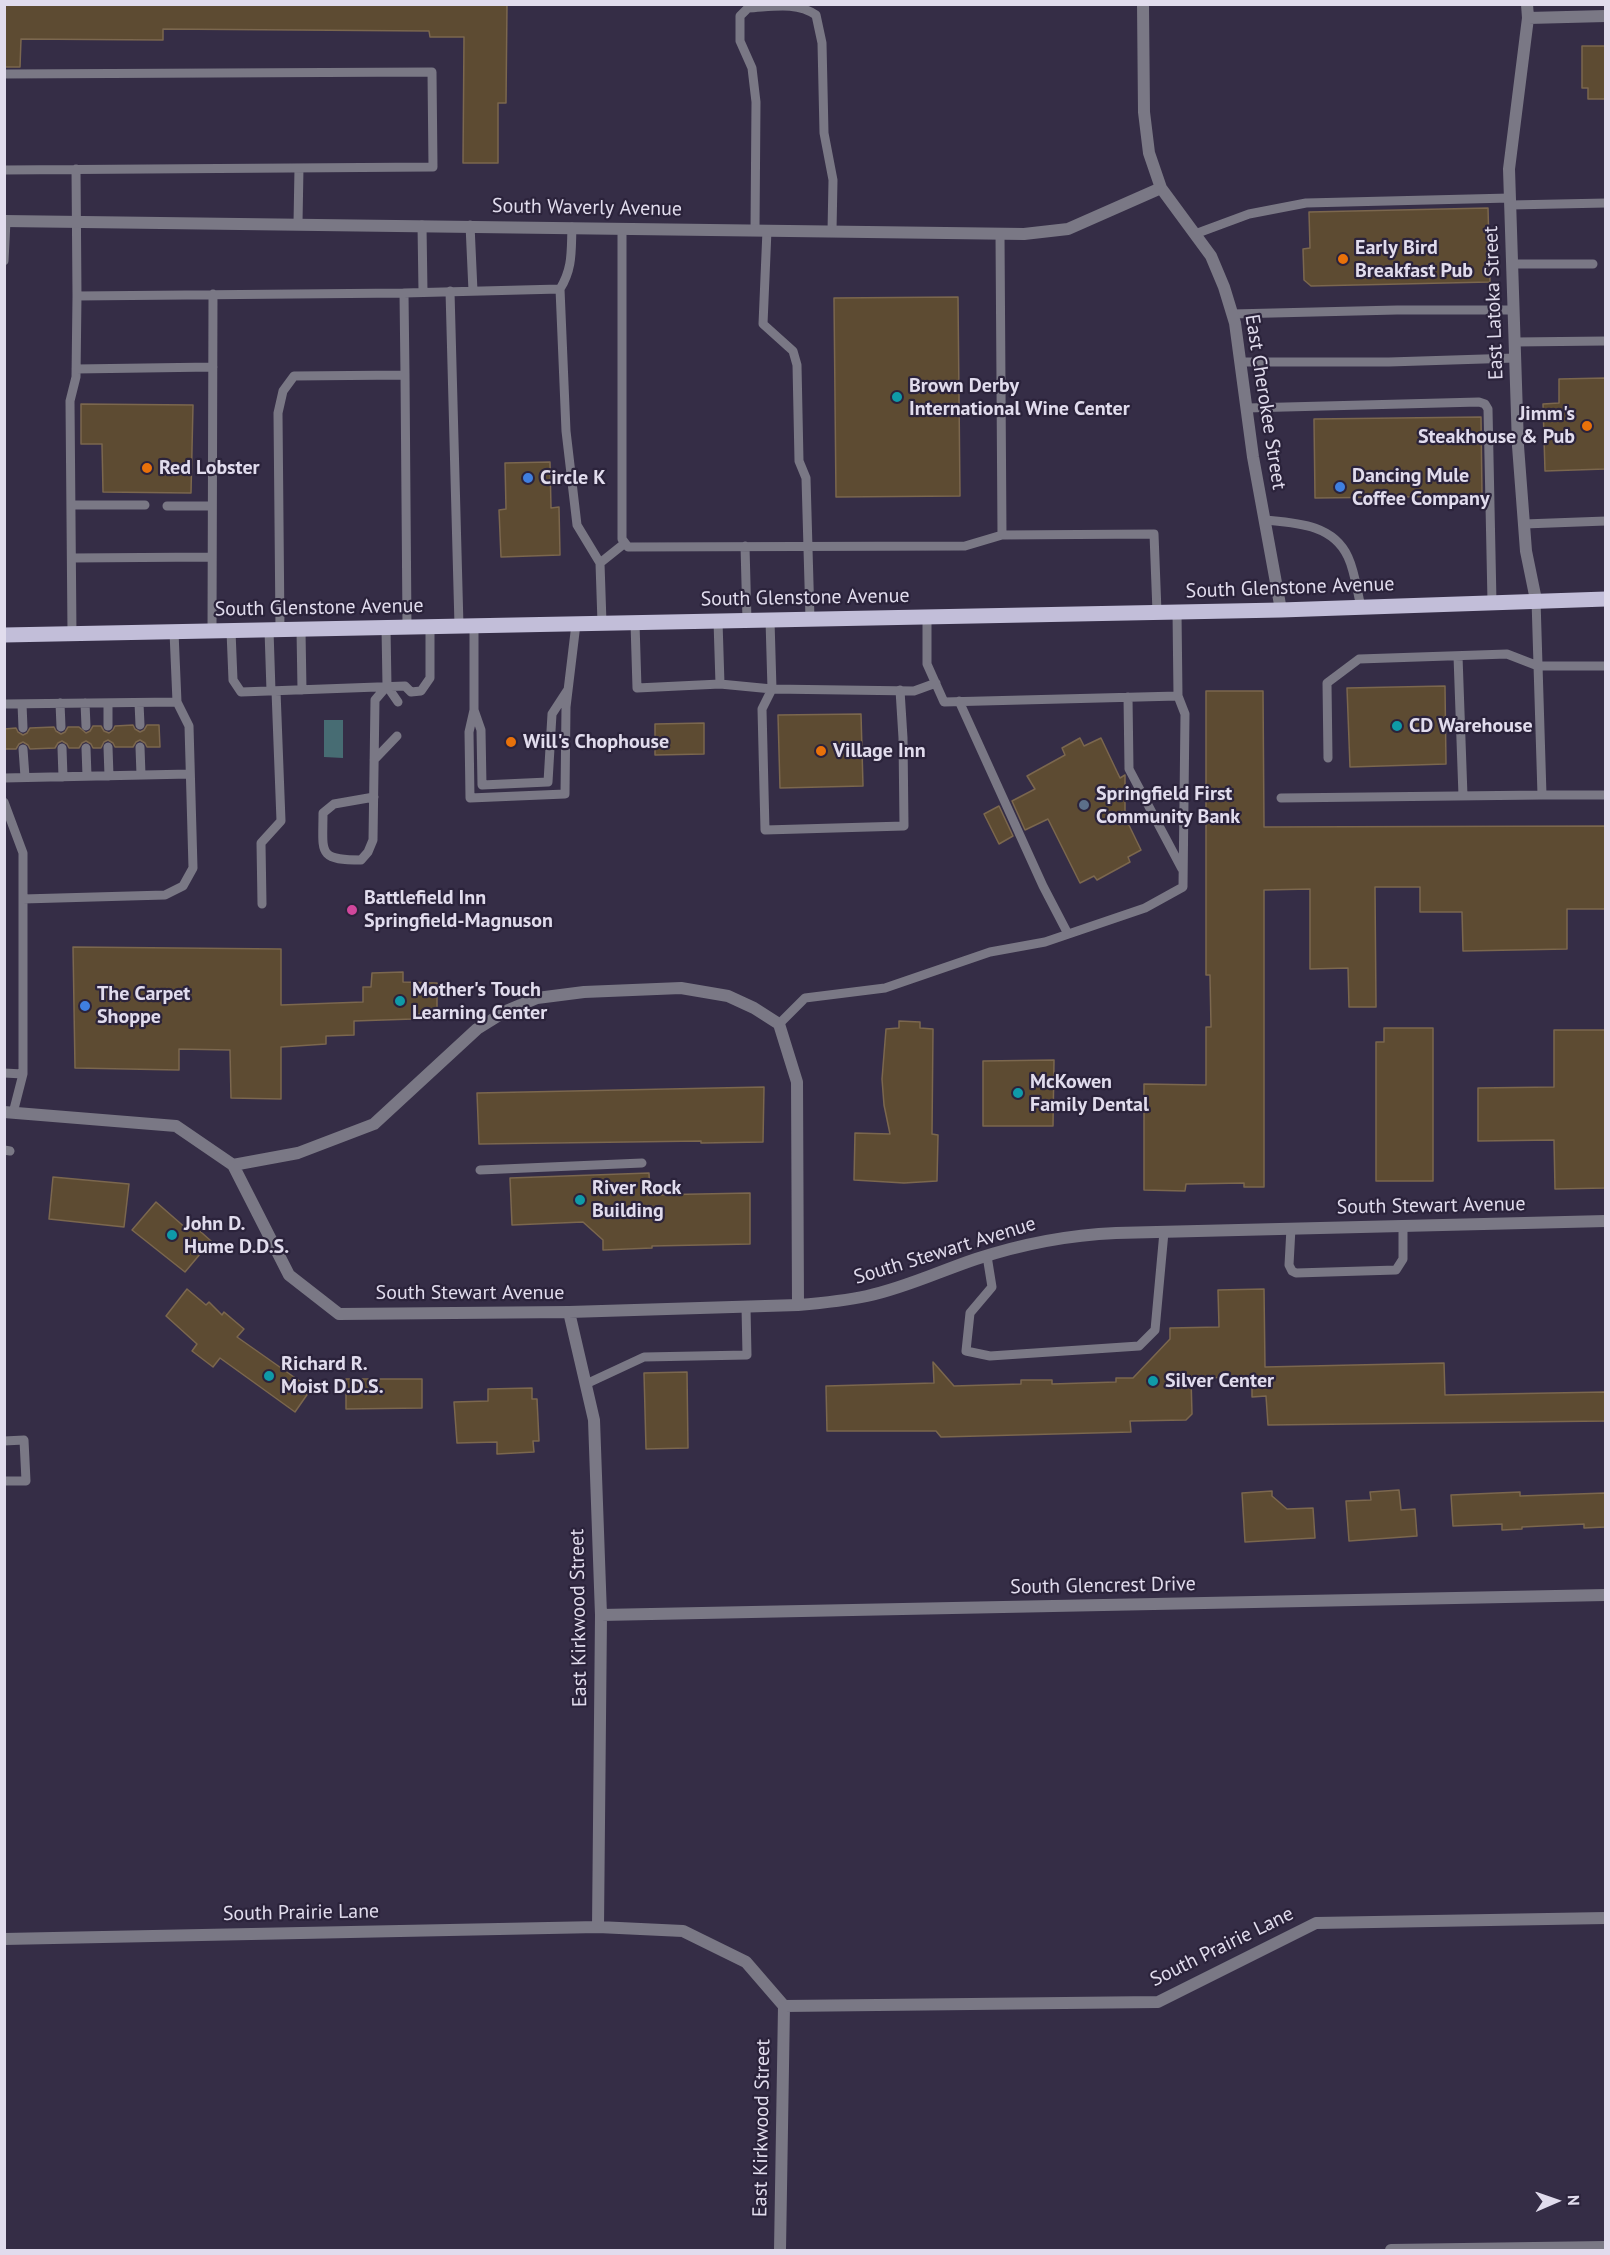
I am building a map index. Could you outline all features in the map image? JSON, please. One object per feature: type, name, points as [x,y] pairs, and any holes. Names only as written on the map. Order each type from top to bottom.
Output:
[{"type":"main road","name":"South Glenstone Avenue","points":[[4,636],[1281,610],[1605,599]]},
{"type":"street","name":"East Cherokee Street","points":[[1143,4],[1144,112],[1149,153],[1161,188],[1211,256],[1232,314],[1264,520],[1281,610]]},
{"type":"street","name":"East Latoka Street","points":[[1527,4],[1528,18],[1509,169],[1515,358],[1524,524],[1526,551],[1536,600]]},
{"type":"street","points":[[1528,18],[1605,16]]},
{"type":"street","name":"South Waverly Avenue","points":[[5,221],[470,225],[1024,234],[1068,229],[1161,188]]},
{"type":"street","points":[[9,1112],[176,1126],[233,1165],[298,1153],[374,1124],[477,1029],[506,1011],[537,998],[584,992],[681,988],[728,996],[754,1008],[778,1024],[797,1082],[798,1305]]},
{"type":"street","name":"South Stewart Avenue","points":[[233,1165],[289,1275],[339,1314],[569,1312],[798,1305],[869,1296],[1034,1242],[1076,1236],[1290,1228],[1605,1221]]},
{"type":"street","name":"East Kirkwood Street","points":[[569,1312],[594,1420],[601,1615],[598,1927]]},
{"type":"street","name":"South Glencrest Drive","points":[[601,1615],[1605,1595]]},
{"type":"street","name":"South Prairie Lane","points":[[4,1939],[598,1927],[683,1931],[746,1962],[784,2006],[1158,2002],[1316,1923],[1605,1918]]},
{"type":"street","name":"East Kirkwood Street","points":[[780,2250],[784,2006]]},
{"type":"street","points":[[1390,2250],[1605,2247]]},
{"type":"lane","points":[[810,619],[806,478],[799,461],[797,365],[793,351],[764,324],[756,102],[752,68],[740,41],[740,16],[748,8],[794,6],[807,8],[816,15],[822,43],[824,133],[832,180],[832,231]]},
{"type":"lane","points":[[4,74],[432,72],[433,167],[4,170]]},
{"type":"lane","points":[[298,223],[299,168]]},
{"type":"lane","points":[[72,634],[70,401],[76,369],[76,169]]},
{"type":"lane","points":[[1195,234],[1249,214],[1306,203],[1510,201],[1605,203]]},
{"type":"lane","points":[[4,261],[5,221]]},
{"type":"lane","points":[[422,225],[423,292]]},
{"type":"lane","points":[[470,225],[473,291]]},
{"type":"lane","points":[[572,227],[568,276],[560,289],[566,431],[577,525],[600,563],[602,623]]},
{"type":"lane","points":[[622,228],[622,539],[628,547],[965,546],[1002,535],[1154,534],[1157,612]]},
{"type":"lane","points":[[1000,234],[1002,535]]},
{"type":"lane","points":[[1512,264],[1593,264]]},
{"type":"lane","points":[[76,297],[560,289]]},
{"type":"lane","points":[[450,291],[466,626],[474,710],[481,730],[482,785],[548,782],[552,714],[568,689]]},
{"type":"lane","points":[[404,293],[406,627]]},
{"type":"lane","points":[[212,631],[213,294]]},
{"type":"lane","points":[[1232,314],[1514,310]]},
{"type":"lane","points":[[1515,342],[1605,341]]},
{"type":"lane","points":[[1240,362],[1389,362],[1515,358]]},
{"type":"lane","points":[[76,369],[213,368]]},
{"type":"lane","points":[[262,904],[261,843],[281,821],[274,691],[278,414],[283,390],[294,376],[405,375]]},
{"type":"lane","points":[[1247,408],[1479,402],[1485,404],[1488,409],[1492,602]]},
{"type":"lane","points":[[71,505],[145,506]]},
{"type":"lane","points":[[167,506],[212,506]]},
{"type":"lane","points":[[1264,520],[1304,524],[1327,533],[1340,543],[1349,559],[1361,607]]},
{"type":"lane","points":[[1524,524],[1605,521]]},
{"type":"lane","points":[[600,563],[625,543]]},
{"type":"lane","points":[[745,546],[747,621]]},
{"type":"lane","points":[[72,558],[212,557]]},
{"type":"lane","points":[[1536,600],[1542,795]]},
{"type":"lane","points":[[778,1024],[805,998],[885,988],[990,952],[1045,942],[1145,908],[1183,887],[1185,714],[1178,696],[1177,612]]},
{"type":"lane","points":[[927,617],[927,664],[944,702],[1178,696]]},
{"type":"lane","points":[[770,620],[772,689],[762,709],[765,830],[904,826],[900,690]]},
{"type":"lane","points":[[718,621],[720,684]]},
{"type":"lane","points":[[635,623],[637,688],[720,684],[772,689],[914,691],[936,683]]},
{"type":"lane","points":[[474,710],[469,732],[470,798],[565,794],[566,707],[576,624]]},
{"type":"lane","points":[[231,631],[233,680],[241,692],[405,686],[411,692],[421,691],[430,678],[430,627]]},
{"type":"lane","points":[[386,628],[387,686],[398,702]]},
{"type":"lane","points":[[301,630],[302,690]]},
{"type":"lane","points":[[23,899],[165,895],[183,886],[193,868],[189,726],[177,702],[174,632]]},
{"type":"lane","points":[[1328,758],[1327,683],[1359,659],[1507,654],[1538,666],[1605,666]]},
{"type":"lane","points":[[1458,656],[1463,796]]},
{"type":"lane","points":[[374,796],[334,804],[323,813],[323,847],[329,855],[338,860],[362,860],[374,840],[375,700],[387,686]]},
{"type":"lane","points":[[1128,697],[1129,769],[1183,872]]},
{"type":"lane","points":[[959,701],[1043,886],[1068,934]]},
{"type":"lane","points":[[4,704],[177,702]]},
{"type":"lane","points":[[60,703],[61,727]]},
{"type":"lane","points":[[85,703],[86,726]]},
{"type":"lane","points":[[108,703],[108,726]]},
{"type":"lane","points":[[139,703],[140,725]]},
{"type":"lane","points":[[22,704],[23,728]]},
{"type":"lane","points":[[374,760],[397,736]]},
{"type":"lane","points":[[108,747],[109,776]]},
{"type":"lane","points":[[140,747],[141,775]]},
{"type":"lane","points":[[62,748],[63,777]]},
{"type":"lane","points":[[86,748],[87,776]]},
{"type":"lane","points":[[23,749],[25,777]]},
{"type":"lane","points":[[4,778],[190,774]]},
{"type":"lane","points":[[1281,798],[1605,795]]},
{"type":"lane","points":[[4,802],[23,853],[23,1074],[9,1112]]},
{"type":"lane","points":[[4,1073],[23,1074]]},
{"type":"lane","points":[[480,1170],[642,1163]]},
{"type":"lane","points":[[1290,1228],[1289,1265],[1296,1273],[1396,1270],[1403,1259],[1403,1226]]},
{"type":"lane","points":[[987,1256],[992,1287],[970,1313],[966,1351],[990,1356],[1138,1346],[1155,1330],[1164,1232]]},
{"type":"lane","points":[[586,1384],[644,1357],[747,1355],[746,1307]]},
{"type":"lane","points":[[4,1441],[24,1440],[26,1481],[4,1481]]},
{"type":"shaded area","points":[[324,720],[343,720],[343,758],[324,757]]},
{"type":"building","points":[[4,4],[507,4],[506,103],[498,103],[498,163],[463,163],[464,37],[430,37],[429,31],[163,29],[163,40],[21,39],[20,67],[4,67]]},
{"type":"building","points":[[1582,46],[1605,46],[1605,99],[1588,99],[1588,88],[1582,88]]},
{"type":"building","points":[[1488,208],[1490,282],[1311,286],[1304,280],[1303,249],[1310,248],[1309,212]]},
{"type":"building","name":"Brown Derby International Wine Center","points":[[958,297],[960,496],[836,497],[834,298]]},
{"type":"building","points":[[1605,378],[1605,469],[1545,471],[1543,404],[1559,403],[1559,379]]},
{"type":"building","name":"Red Lobster","points":[[81,404],[193,405],[191,493],[103,492],[102,444],[81,444]]},
{"type":"building","points":[[1481,417],[1482,496],[1315,498],[1314,419]]},
{"type":"building","points":[[550,462],[551,508],[559,507],[560,555],[501,557],[499,510],[506,509],[505,463]]},
{"type":"building","name":"CD Warehouse","points":[[1445,686],[1446,764],[1350,767],[1347,688]]},
{"type":"building","points":[[1206,691],[1263,691],[1264,827],[1605,826],[1605,909],[1567,909],[1567,949],[1463,951],[1462,912],[1420,912],[1420,887],[1375,887],[1376,1007],[1349,1007],[1348,968],[1310,969],[1310,889],[1264,890],[1264,1187],[1244,1187],[1244,1183],[1186,1184],[1185,1191],[1144,1190],[1144,1084],[1206,1085],[1206,1027],[1211,1027],[1210,975],[1206,975]]},
{"type":"building","name":"Village Inn","points":[[861,714],[863,786],[780,788],[778,715]]},
{"type":"building","points":[[704,723],[704,754],[655,755],[655,724]]},
{"type":"building","points":[[133,725],[140,732],[147,725],[159,725],[160,747],[147,747],[140,740],[133,747],[115,747],[108,740],[101,748],[93,748],[86,741],[79,748],[69,748],[62,741],[55,748],[30,749],[23,742],[16,749],[4,749],[4,729],[16,728],[23,735],[30,728],[54,727],[61,734],[68,727],[79,727],[86,733],[93,726],[101,726],[109,733],[115,726]]},
{"type":"building","name":"Springfield First Community Bank","points":[[1080,738],[1084,746],[1101,738],[1120,778],[1125,775],[1125,817],[1141,850],[1128,857],[1130,862],[1097,880],[1094,876],[1080,883],[1048,819],[1025,830],[1012,801],[1035,789],[1027,776],[1065,755],[1062,748]]},
{"type":"building","points":[[999,806],[1013,836],[999,844],[984,814]]},
{"type":"building","points":[[73,947],[281,949],[281,1005],[363,1002],[363,987],[371,987],[372,973],[403,972],[403,982],[437,983],[437,1014],[413,1014],[413,1019],[354,1021],[354,1035],[326,1036],[326,1044],[281,1047],[281,1099],[231,1098],[230,1050],[179,1049],[179,1070],[75,1068]]},
{"type":"building","points":[[899,1021],[920,1022],[920,1028],[933,1029],[932,1134],[938,1135],[937,1181],[904,1183],[854,1180],[855,1133],[890,1134],[882,1079],[886,1029],[899,1028]]},
{"type":"building","points":[[1384,1028],[1433,1028],[1433,1181],[1376,1181],[1376,1042],[1384,1042]]},
{"type":"building","points":[[1554,1030],[1605,1030],[1605,1188],[1555,1189],[1554,1140],[1478,1141],[1478,1088],[1554,1087]]},
{"type":"building","name":"McKowen Family Dental","points":[[1054,1060],[1053,1126],[983,1126],[983,1061]]},
{"type":"building","points":[[764,1087],[763,1142],[479,1144],[477,1093]]},
{"type":"building","name":"River Rock Building","points":[[649,1173],[650,1195],[750,1193],[750,1244],[652,1246],[652,1248],[603,1250],[603,1240],[583,1222],[512,1225],[510,1178]]},
{"type":"building","points":[[53,1177],[129,1184],[124,1227],[49,1219]]},
{"type":"building","name":"John D. Hume D.D.S.","points":[[156,1202],[188,1230],[192,1224],[211,1241],[185,1272],[132,1230]]},
{"type":"building","points":[[187,1289],[206,1305],[209,1302],[222,1315],[224,1312],[244,1329],[237,1337],[311,1389],[295,1412],[220,1358],[213,1367],[192,1351],[197,1344],[166,1316]]},
{"type":"building","points":[[1264,1289],[1265,1367],[1444,1363],[1445,1395],[1605,1392],[1605,1421],[1268,1425],[1266,1396],[1252,1397],[1252,1377],[1191,1378],[1192,1414],[1186,1420],[1130,1421],[1131,1432],[941,1437],[936,1431],[827,1431],[826,1386],[934,1383],[933,1362],[954,1386],[1021,1384],[1021,1380],[1052,1380],[1052,1384],[1116,1382],[1116,1378],[1133,1378],[1170,1339],[1170,1328],[1219,1327],[1218,1290]]},
{"type":"building","points":[[687,1372],[688,1448],[646,1449],[644,1373]]},
{"type":"building","points":[[346,1379],[422,1379],[422,1408],[346,1409]]},
{"type":"building","points":[[532,1388],[532,1399],[537,1399],[539,1441],[533,1441],[534,1452],[497,1454],[497,1442],[457,1443],[454,1402],[488,1401],[488,1389]]},
{"type":"building","points":[[1399,1490],[1401,1510],[1415,1509],[1417,1536],[1349,1541],[1346,1501],[1371,1500],[1370,1492]]},
{"type":"building","points":[[1272,1491],[1272,1496],[1287,1509],[1313,1508],[1315,1538],[1245,1542],[1242,1493]]},
{"type":"building","points":[[1520,1492],[1520,1496],[1605,1493],[1605,1527],[1584,1528],[1584,1524],[1502,1530],[1502,1524],[1453,1526],[1451,1495]]},
{"type":"place","name":"Early Bird Breakfast Pub","points":[[1343,259]]},
{"type":"place","name":"Brown Derby International Wine Center","points":[[897,397]]},
{"type":"place","name":"Jimm's Steakhouse & Pub","points":[[1587,426]]},
{"type":"place","name":"Red Lobster","points":[[147,468]]},
{"type":"place","name":"Circle K","points":[[528,478]]},
{"type":"place","name":"Dancing Mule Coffee Company","points":[[1340,487]]},
{"type":"place","name":"CD Warehouse","points":[[1397,726]]},
{"type":"place","name":"Will's Chophouse","points":[[511,742]]},
{"type":"place","name":"Village Inn","points":[[821,751]]},
{"type":"place","name":"Springfield First Community Bank","points":[[1084,805]]},
{"type":"place","name":"Battlefield Inn Springfield-Magnuson","points":[[352,910]]},
{"type":"place","name":"Mother's Touch Learning Center","points":[[400,1001]]},
{"type":"place","name":"The Carpet Shoppe","points":[[85,1006]]},
{"type":"place","name":"McKowen Family Dental","points":[[1018,1093]]},
{"type":"place","name":"River Rock Building","points":[[580,1200]]},
{"type":"place","name":"John D. Hume D.D.S.","points":[[172,1235]]},
{"type":"place","name":"Richard R. Moist D.D.S.","points":[[269,1376]]},
{"type":"place","name":"Silver Center","points":[[1153,1381]]}]
